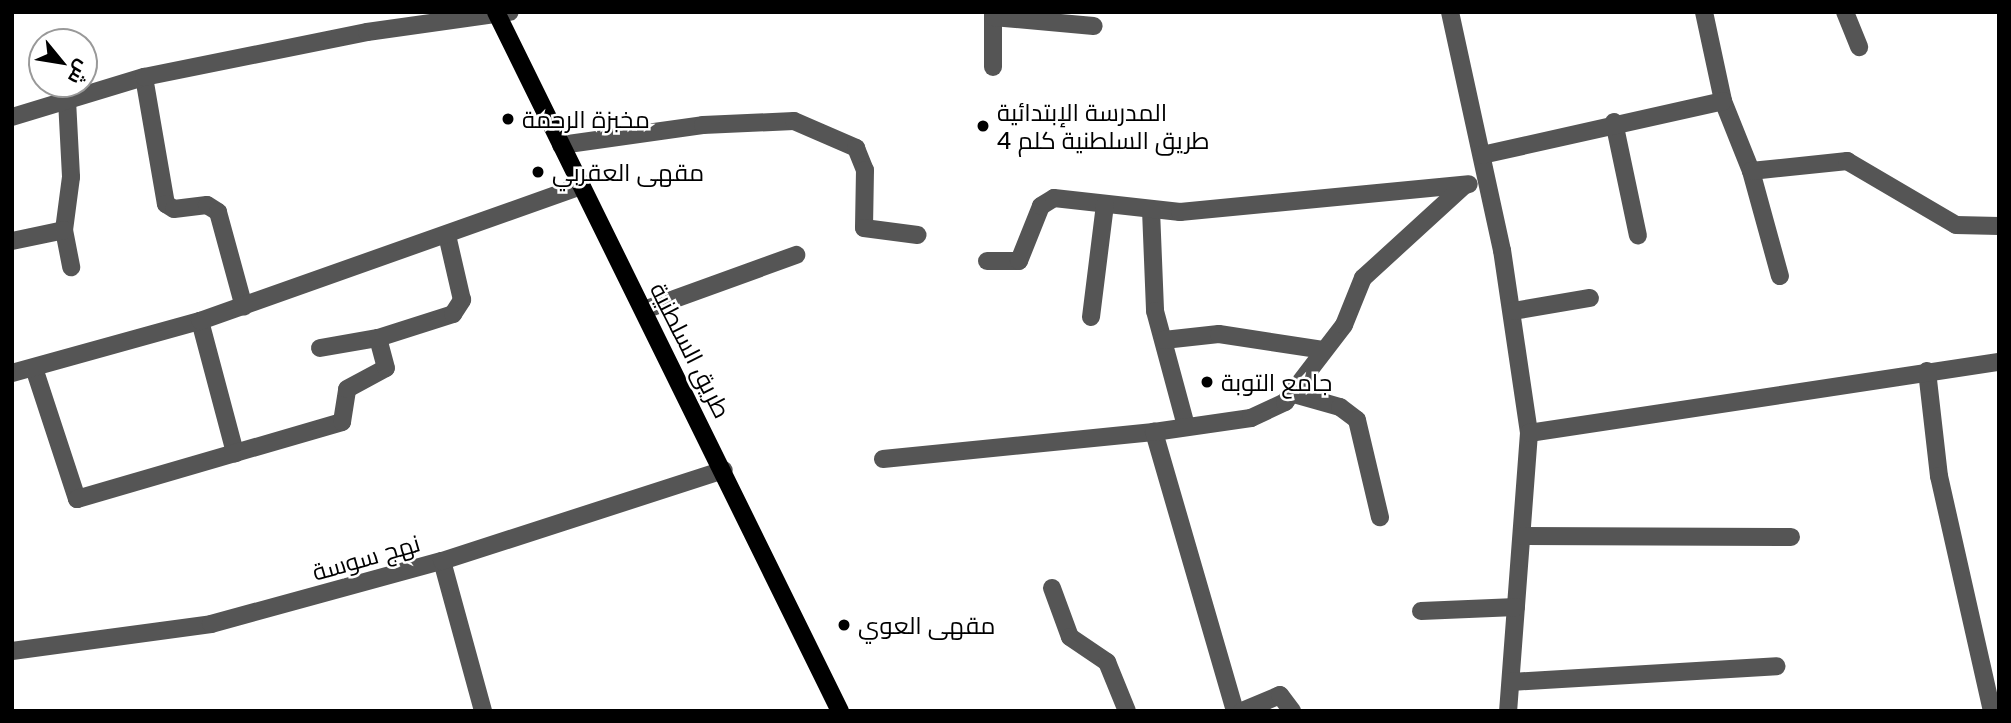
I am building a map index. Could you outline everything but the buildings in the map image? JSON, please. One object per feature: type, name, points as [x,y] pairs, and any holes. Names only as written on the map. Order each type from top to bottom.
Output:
[{"type":"main road","name":"طريق السلطنية","points":[[501,13],[561,145],[724,470],[840,711]]},
{"type":"street","points":[[1450,12],[1513,311],[1529,433],[1508,711]]},
{"type":"street","points":[[1704,12],[1723,101],[1751,171],[1780,276]]},
{"type":"street","points":[[1845,12],[1859,47]]},
{"type":"street","points":[[12,117],[144,77],[367,32],[501,13]]},
{"type":"street","points":[[993,67],[993,15],[1094,26]]},
{"type":"street","points":[[144,77],[166,204],[174,209],[207,205],[218,212],[244,307]]},
{"type":"street","points":[[67,100],[71,177],[64,230],[71,267]]},
{"type":"street","points":[[1482,155],[1614,122],[1723,101]]},
{"type":"street","points":[[561,145],[703,125],[794,121],[846,138],[856,148],[864,170],[864,228],[918,235]]},
{"type":"street","points":[[1614,122],[1638,236]]},
{"type":"street","points":[[1751,171],[1847,161],[1955,225],[1999,226]]},
{"type":"street","points":[[987,261],[1019,261],[1048,200],[1151,210],[1290,204],[1486,182]]},
{"type":"street","points":[[883,460],[1154,432],[1251,418],[1294,394],[1323,350],[1344,325],[1363,278],[1465,185]]},
{"type":"street","points":[[12,373],[244,307],[582,186]]},
{"type":"street","points":[[1091,317],[1105,205]]},
{"type":"street","points":[[1151,210],[1155,311],[1186,426]]},
{"type":"street","points":[[12,241],[64,230]]},
{"type":"street","points":[[320,348],[378,338],[453,314],[462,300],[447,235]]},
{"type":"street","points":[[644,310],[796,255]]},
{"type":"street","points":[[1513,311],[1590,298]]},
{"type":"street","points":[[200,321],[234,453]]},
{"type":"street","points":[[1164,340],[1219,334],[1323,350]]},
{"type":"street","points":[[34,368],[77,499],[342,422],[347,389],[380,377],[386,368],[378,338]]},
{"type":"street","points":[[1529,433],[1999,362]]},
{"type":"street","points":[[1927,371],[1939,476],[1992,711]]},
{"type":"street","points":[[1294,394],[1340,407],[1357,420],[1380,517]]},
{"type":"street","points":[[1154,432],[1235,711]]},
{"type":"street","name":"نهج سوسة","points":[[12,651],[211,624],[442,561],[724,470]]},
{"type":"street","points":[[1521,536],[1791,537]]},
{"type":"street","points":[[442,561],[483,711]]},
{"type":"street","points":[[1052,588],[1070,637],[1107,662],[1127,711]]},
{"type":"street","points":[[1420,611],[1516,607]]},
{"type":"street","points":[[1511,682],[1777,666]]},
{"type":"street","points":[[1242,711],[1283,695],[1292,711]]},
{"type":"place","name":"مخبزة الرحمة","points":[[508,119]]},
{"type":"place","name":"المدرسة الإبتدائية طريق السلطنية كلم 4","points":[[983,126]]},
{"type":"place","name":"مقهى العقربي","points":[[538,172]]},
{"type":"place","name":"جامع التوبة","points":[[1207,382]]},
{"type":"place","name":"مقهى العوي","points":[[844,625]]}]
